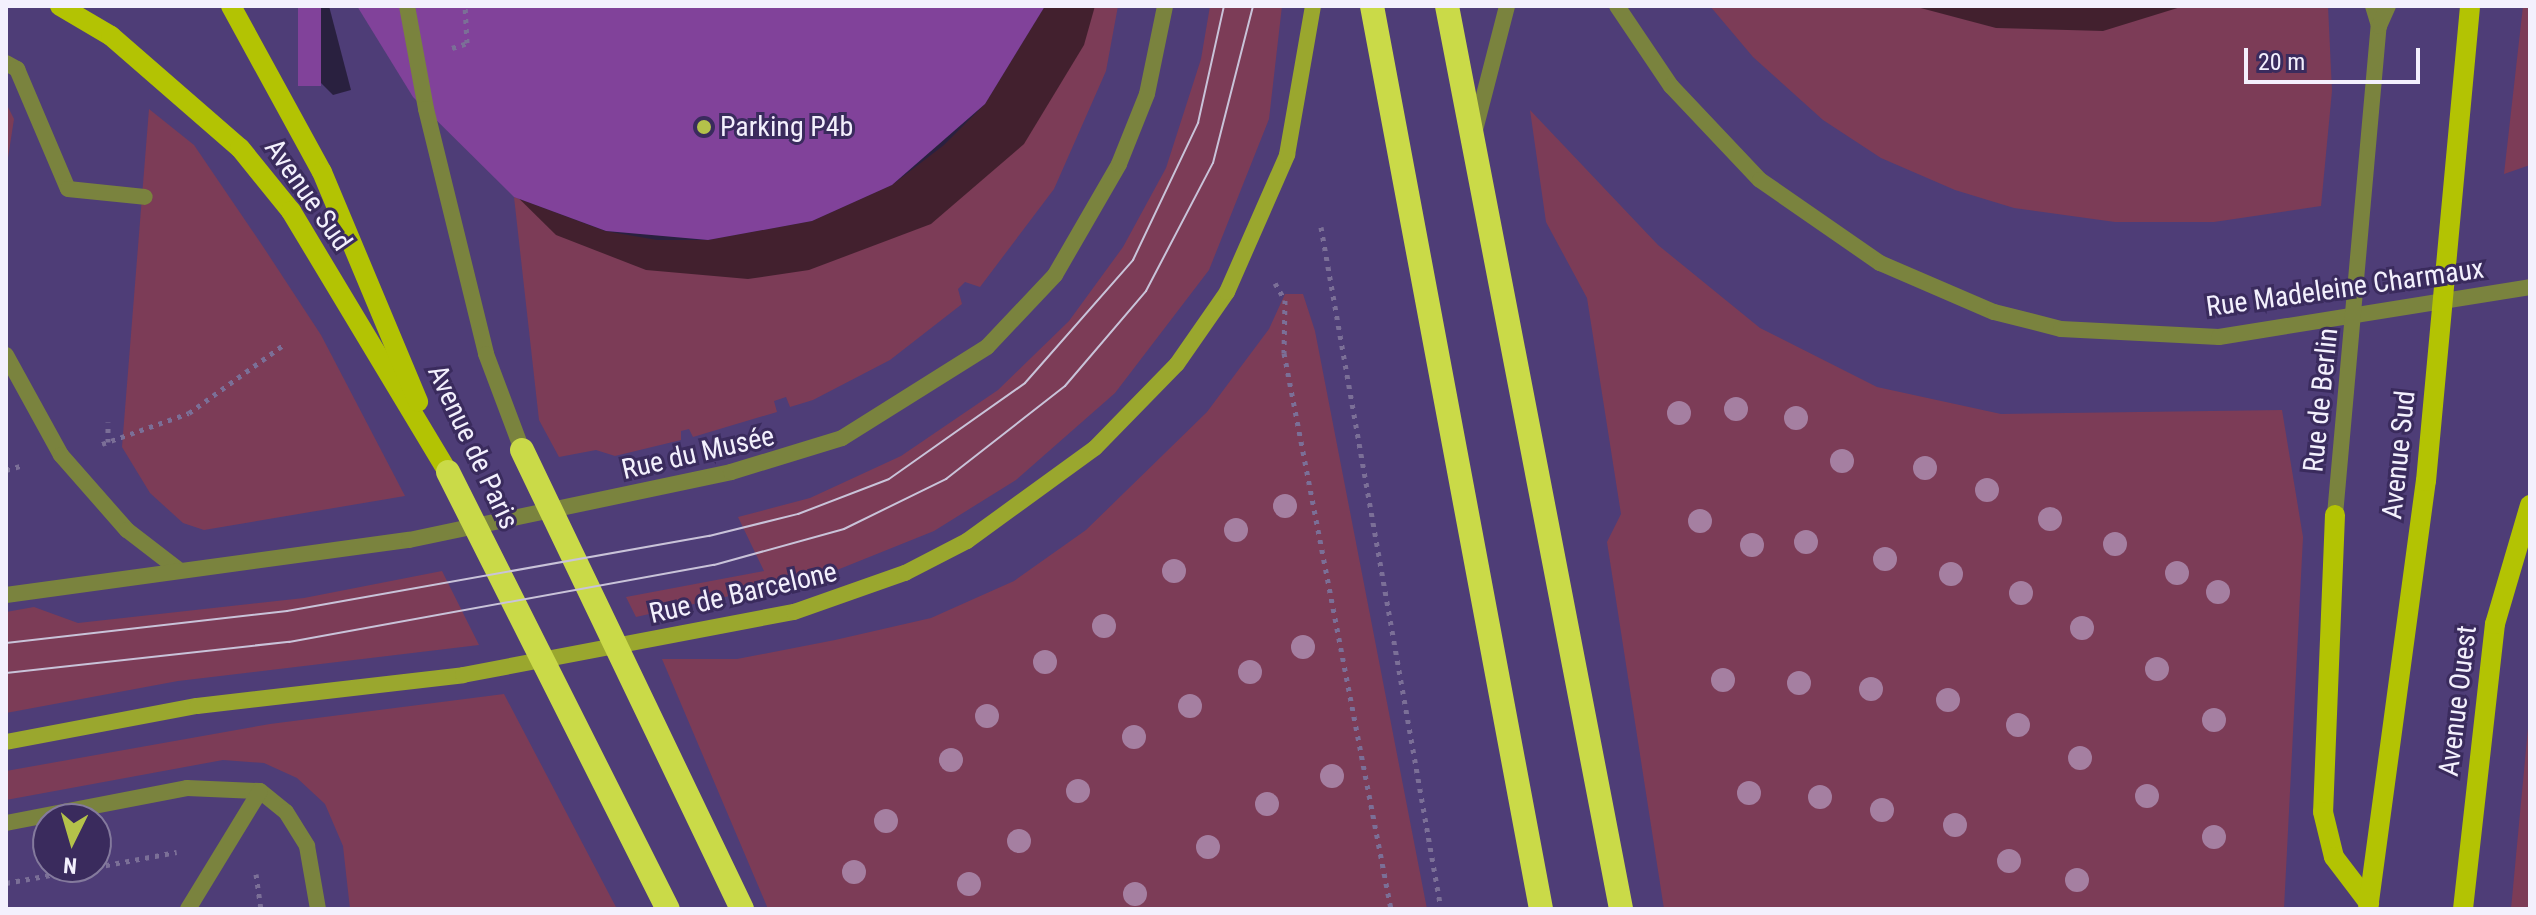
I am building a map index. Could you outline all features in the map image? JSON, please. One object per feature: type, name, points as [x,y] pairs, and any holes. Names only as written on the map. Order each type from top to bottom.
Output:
[{"type":"highway","points":[[1372,6],[1541,909]]},
{"type":"highway","points":[[1447,6],[1621,909]]},
{"type":"highway","points":[[522,450],[675,763],[742,909]]},
{"type":"highway","name":"Avenue de Paris","points":[[448,472],[668,909]]},
{"type":"main road","name":"Avenue Sud","points":[[60,6],[111,36],[240,148],[291,211],[448,472]]},
{"type":"main road","name":"Avenue de Paris","points":[[231,6],[322,172],[448,472]]},
{"type":"main road","name":"Rue de Barcelone","points":[[6,742],[197,706],[478,672],[794,612],[857,593],[967,541],[1095,448],[1177,364],[1246,256],[1300,110],[1313,6]]},
{"type":"main road","name":"Avenue Sud","points":[[2368,906],[2426,481],[2470,6]]},
{"type":"main road","name":"Avenue Ouest","points":[[2463,909],[2495,624],[2530,505]]},
{"type":"main road","points":[[2335,515],[2323,812],[2334,857],[2368,906]]},
{"type":"street","points":[[407,6],[426,109],[486,354],[522,450]]},
{"type":"street","name":"Rue du Musée","points":[[6,595],[409,540],[629,496],[789,459],[892,411],[987,347],[1055,275],[1119,164],[1147,94],[1165,6]]},
{"type":"street","points":[[1473,139],[1507,6]]},
{"type":"street","name":"Rue Madeleine Charmaux","points":[[1617,6],[1671,86],[1760,180],[1880,263],[1994,312],[2061,329],[2219,337],[2530,287]]},
{"type":"street","points":[[2373,6],[2379,26]]},
{"type":"street","name":"Rue de Berlin","points":[[2335,515],[2379,26],[2388,6]]},
{"type":"street","points":[[6,63],[17,69],[68,189],[145,197]]},
{"type":"street","points":[[6,355],[61,455],[127,530],[179,570]]},
{"type":"street","points":[[6,823],[187,788],[260,791],[286,812],[307,846],[318,909]]},
{"type":"street","points":[[188,909],[260,791]]},
{"type":"path","points":[[465,6],[467,43]]},
{"type":"path","points":[[1321,227],[1441,909]]},
{"type":"path","points":[[1246,256],[1285,300],[1284,353],[1391,909]]},
{"type":"path","points":[[108,422],[108,442],[189,413],[282,346]]},
{"type":"path","points":[[6,883],[32,878]]},
{"type":"shaded area","points":[[6,6],[2530,6],[2530,909],[6,909]]},
{"type":"shaded area","points":[[1045,6],[1118,6],[1106,71],[1054,189],[980,287],[965,282],[958,289],[962,304],[890,360],[813,400],[790,407],[786,397],[774,401],[777,412],[693,437],[689,429],[681,431],[681,440],[615,456],[596,450],[559,457],[539,420],[514,197],[605,231],[657,240],[708,240],[812,221],[892,185],[944,145],[985,104]]},
{"type":"shaded area","points":[[1210,6],[1282,6],[1269,119],[1209,270],[1115,393],[1016,480],[934,531],[827,574],[636,617],[626,597],[764,571],[738,517],[810,498],[901,456],[998,390],[1069,321],[1123,247],[1166,168],[1201,59]]},
{"type":"shaded area","points":[[1710,6],[2328,6],[2332,91],[2321,206],[2214,222],[2115,222],[2014,208],[1955,190],[1881,158],[1823,120],[1753,57]]},
{"type":"shaded area","points":[[2523,6],[2530,6],[2530,165],[2504,174]]},
{"type":"shaded area","points":[[6,103],[14,119],[6,171]]},
{"type":"shaded area","points":[[149,109],[194,145],[264,248],[321,335],[405,496],[204,530],[183,523],[150,493],[122,447]]},
{"type":"shaded area","points":[[1530,110],[1658,245],[1760,328],[1877,387],[2001,414],[2282,410],[2303,537],[2284,909],[1664,909],[1607,542],[1621,514],[1587,298],[1546,222]]},
{"type":"shaded area","points":[[1285,294],[1303,294],[1315,331],[1427,909],[768,909],[662,659],[737,659],[835,640],[931,618],[1014,581],[1086,530],[1207,412],[1269,329]]},
{"type":"shaded area","points":[[442,571],[479,645],[178,681],[6,713],[6,612],[34,607],[78,623],[304,598]]},
{"type":"shaded area","points":[[504,694],[617,909],[350,909],[343,846],[325,804],[297,778],[264,763],[223,760],[6,800],[6,771],[270,724]]},
{"type":"shaded area","points":[[2530,707],[2530,909],[2511,909]]},
{"type":"building","points":[[298,6],[321,6],[321,86],[298,86]]},
{"type":"building","name":"Parking P4b","points":[[357,6],[1045,6],[985,104],[892,185],[812,221],[708,240],[606,231],[514,197],[413,97]]},
{"type":"tram line","points":[[6,643],[287,611],[709,536],[798,514],[889,479],[1025,383],[1133,260],[1198,123],[1224,6]]},
{"type":"tram line","points":[[6,673],[289,642],[714,565],[844,529],[946,479],[1065,386],[1146,291],[1213,163],[1253,6]]},
{"type":"place","name":"Parking P4b","points":[[704,127]]}]
